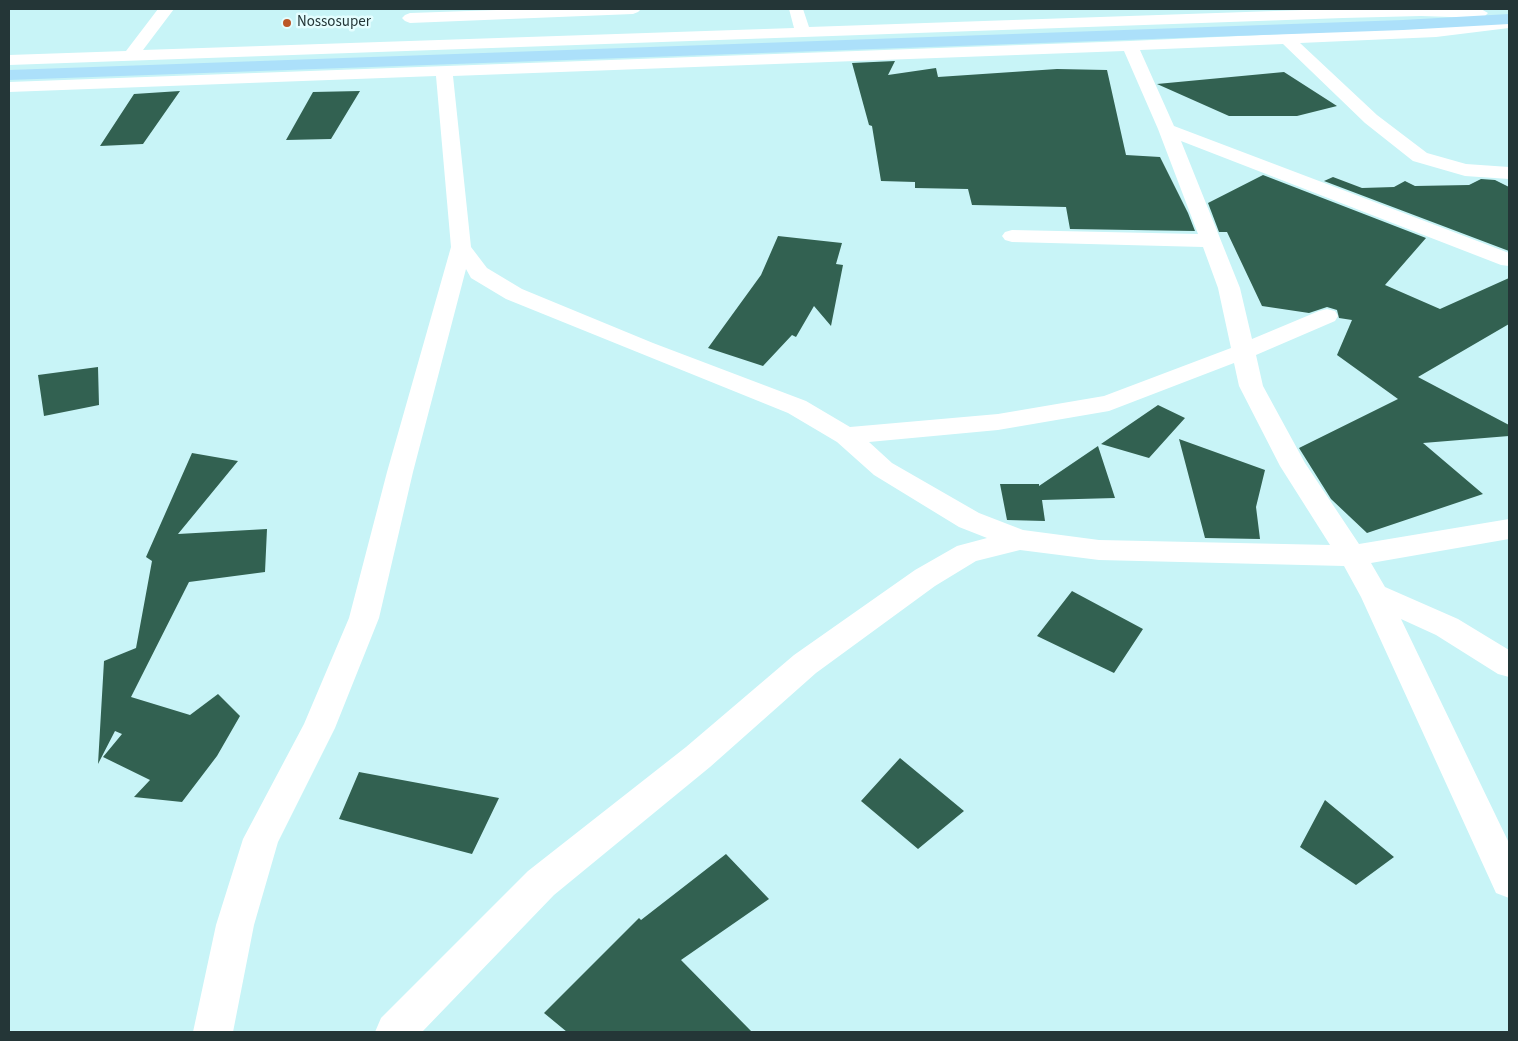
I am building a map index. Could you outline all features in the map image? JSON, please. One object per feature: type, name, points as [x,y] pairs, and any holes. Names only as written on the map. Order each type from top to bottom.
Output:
[{"type":"main road","points":[[9,75],[1393,26],[1507,19]]},
{"type":"street","points":[[131,56],[166,9]]},
{"type":"street","points":[[410,18],[533,11],[633,9]]},
{"type":"street","points":[[796,9],[803,32]]},
{"type":"street","points":[[9,60],[1340,11],[1421,11],[1507,19]]},
{"type":"street","points":[[9,88],[1288,39],[1436,32],[1507,19]]},
{"type":"street","points":[[1288,39],[1371,119],[1420,158],[1465,170],[1509,173]]},
{"type":"street","points":[[1130,46],[1167,129],[1229,288],[1251,386],[1289,458],[1375,594],[1509,881]]},
{"type":"street","points":[[213,1032],[234,925],[261,839],[319,728],[364,618],[400,472],[461,248],[444,72]]},
{"type":"street","points":[[1167,129],[1509,260]]},
{"type":"street","points":[[1012,236],[1211,241]]},
{"type":"street","points":[[461,248],[479,273],[514,294],[645,348],[797,407],[846,436],[883,469],[969,520],[1020,540],[1099,550],[1352,556],[1509,529]]},
{"type":"street","points":[[846,436],[998,422],[1109,403],[1244,352],[1327,316]]},
{"type":"street","points":[[395,1032],[541,883],[698,757],[805,664],[934,573],[967,553],[1020,540]]},
{"type":"street","points":[[1375,594],[1447,627],[1509,665]]},
{"type":"building","points":[[895,61],[888,75],[936,68],[938,77],[1057,69],[1107,70],[1126,155],[1160,157],[1195,231],[1070,229],[1066,207],[972,205],[968,189],[915,188],[915,182],[881,181],[872,126],[869,125],[852,63]]},
{"type":"building","points":[[1284,72],[1337,106],[1297,116],[1229,116],[1157,84]]},
{"type":"building","points":[[180,91],[143,144],[100,146],[134,94]]},
{"type":"building","points":[[360,91],[331,139],[286,140],[313,92]]},
{"type":"building","points":[[1263,175],[1426,238],[1385,285],[1440,309],[1509,278],[1509,324],[1418,377],[1509,425],[1509,436],[1423,443],[1483,494],[1367,533],[1331,499],[1299,448],[1398,399],[1337,355],[1352,320],[1339,318],[1337,310],[1327,307],[1309,313],[1262,306],[1227,232],[1219,232],[1208,203]]},
{"type":"building","points":[[1333,177],[1362,188],[1394,187],[1405,181],[1415,186],[1469,185],[1481,179],[1495,180],[1509,187],[1509,251],[1324,181]]},
{"type":"building","points":[[778,236],[842,243],[836,264],[843,265],[831,326],[814,306],[796,337],[792,335],[763,366],[708,348],[761,275]]},
{"type":"building","points":[[98,367],[99,405],[44,416],[38,375]]},
{"type":"building","points":[[1158,405],[1185,418],[1149,458],[1101,444]]},
{"type":"building","points":[[1179,439],[1265,470],[1256,507],[1260,539],[1205,538]]},
{"type":"building","points":[[1098,446],[1115,498],[1042,500],[1045,521],[1007,520],[1000,484],[1039,484],[1039,486]]},
{"type":"building","points":[[192,453],[238,461],[178,534],[267,529],[265,572],[189,582],[131,697],[190,715],[218,694],[240,716],[217,756],[182,802],[134,797],[150,780],[103,757],[122,734],[115,731],[98,764],[104,661],[136,648],[152,561],[146,557]]},
{"type":"building","points":[[1072,591],[1143,629],[1114,673],[1037,636]]},
{"type":"building","points":[[900,758],[964,811],[918,849],[861,801]]},
{"type":"building","points":[[359,772],[499,798],[472,854],[339,819]]},
{"type":"building","points":[[1325,800],[1394,857],[1356,885],[1300,847]]},
{"type":"building","points":[[726,854],[769,899],[681,960],[752,1032],[567,1032],[544,1013],[639,918],[641,920]]},
{"type":"place","name":"Nossosuper","points":[[287,23]]}]
